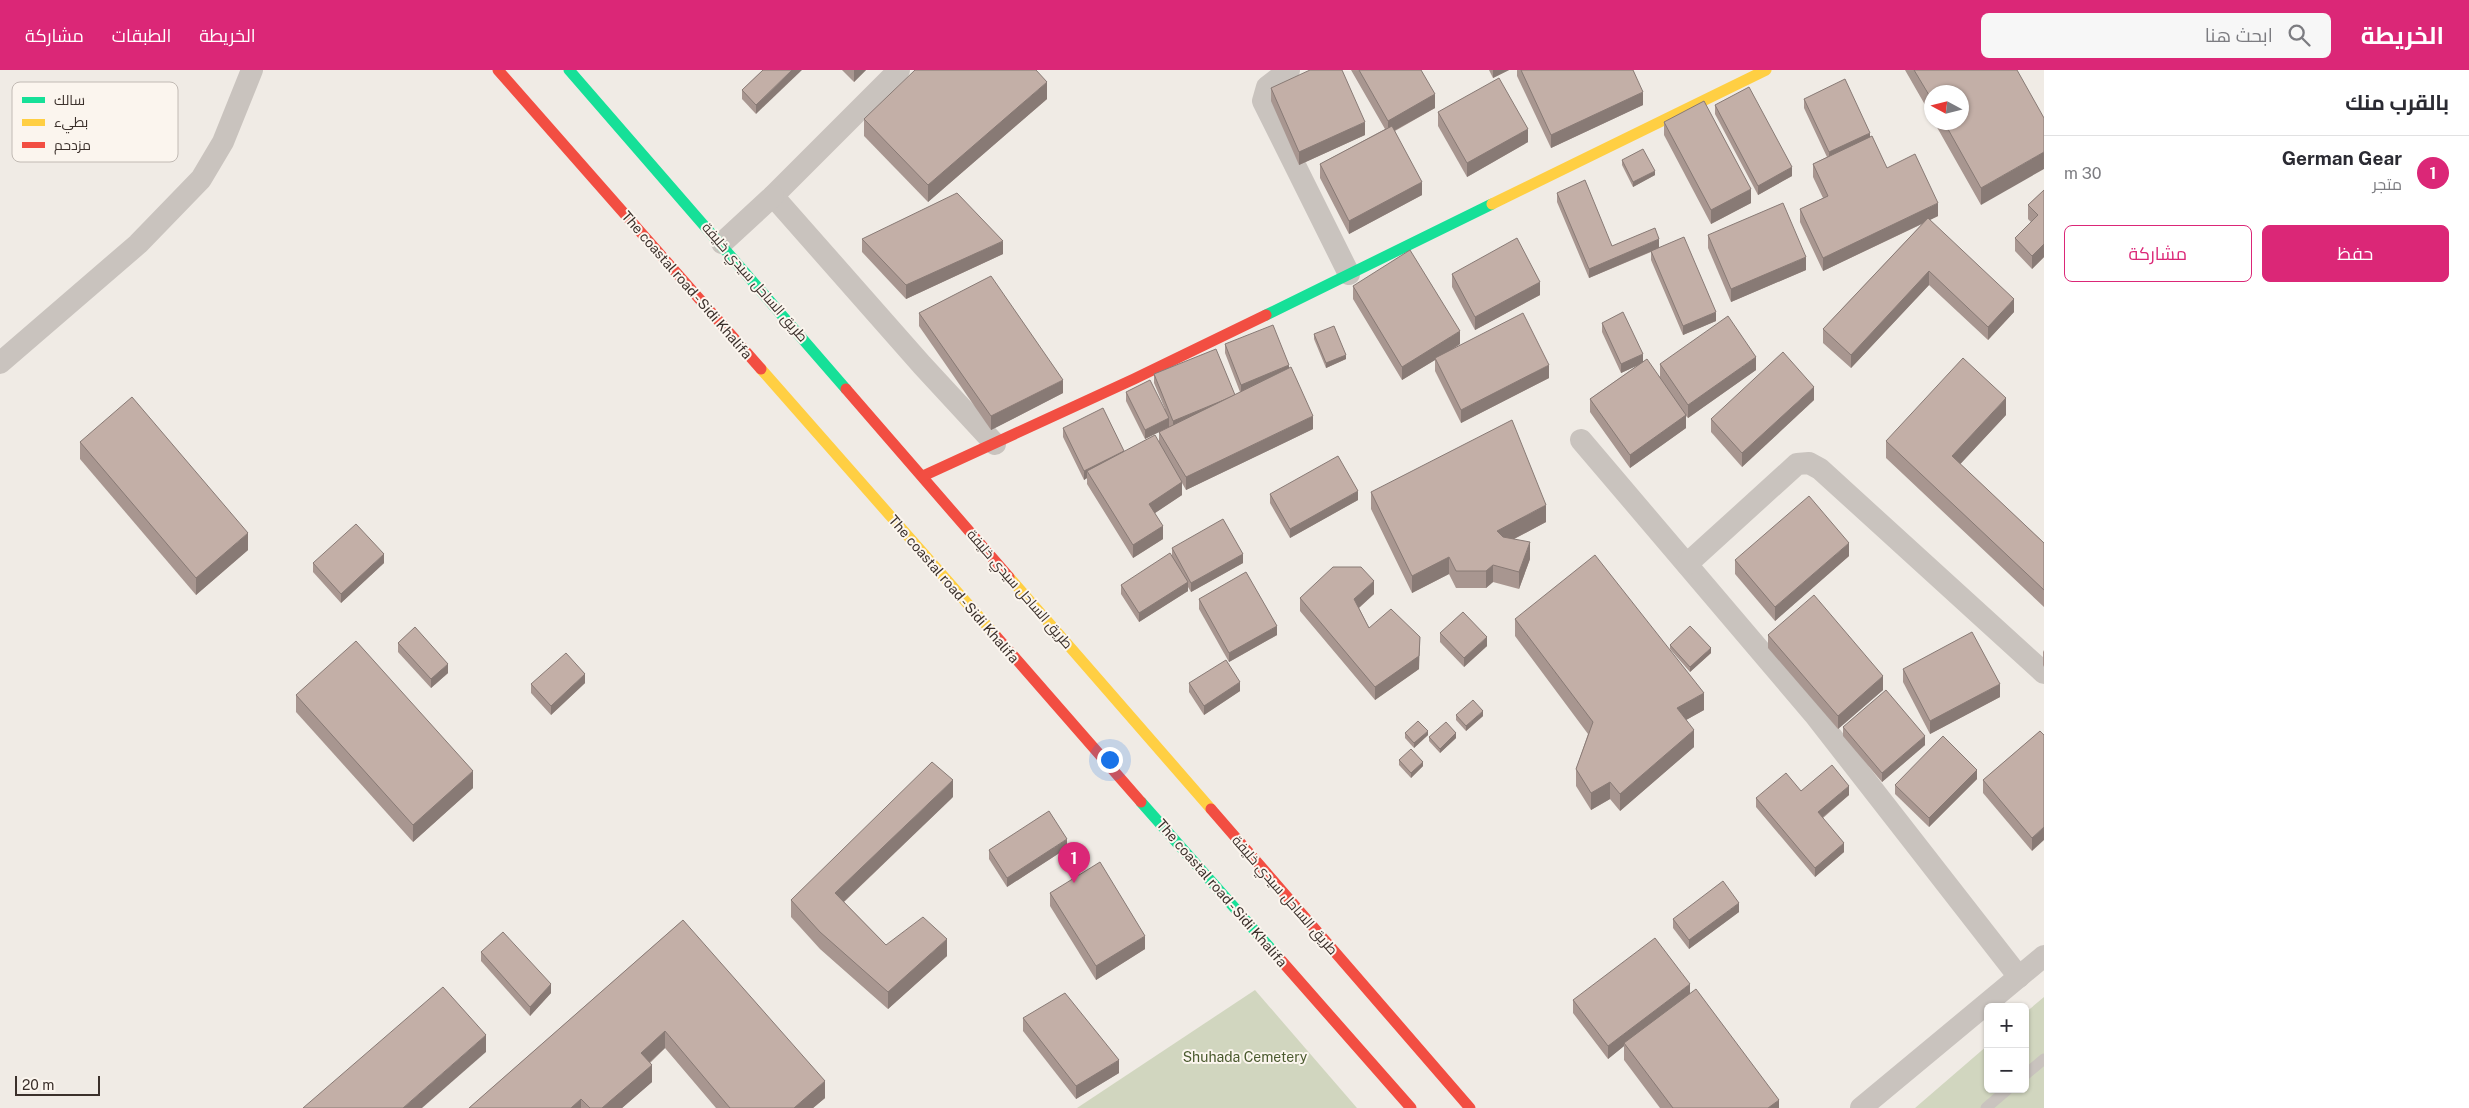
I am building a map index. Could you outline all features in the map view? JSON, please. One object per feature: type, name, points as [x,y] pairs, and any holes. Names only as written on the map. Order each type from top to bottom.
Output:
[{"type":"main road","name":"The coastal road - Sidi Khalifa","points":[[498,70],[1410,1108]]},
{"type":"main road","name":"طريق الساحل سيدي خليفة","points":[[569,70],[722,243],[1470,1108]]},
{"type":"main road","points":[[923,476],[996,444],[1349,274],[1766,70]]},
{"type":"street","points":[[0,363],[138,244],[201,179],[223,142],[252,70]]},
{"type":"street","points":[[722,243],[773,196],[899,70]]},
{"type":"street","points":[[1289,70],[1267,87],[1264,101],[1349,274]]},
{"type":"street","points":[[773,196],[922,365],[996,444]]},
{"type":"street","points":[[1581,440],[1814,714],[2019,977]]},
{"type":"street","points":[[1687,564],[1797,464],[1808,463],[1820,469],[2044,674]]},
{"type":"street","points":[[1861,1108],[2044,956]]},
{"type":"lane","points":[[2029,1072],[2044,1059]]},
{"type":"lane","points":[[1986,1108],[2003,1093]]},
{"type":"green space","name":"Shuhada Cemetery","points":[[1255,990],[1357,1108],[1077,1108]]},
{"type":"green space","points":[[2044,997],[2044,1108],[1915,1108],[1984,1048],[1984,1093],[2029,1093],[2029,1010]]},
{"type":"building","points":[[763,70],[792,70],[756,105],[742,90]]},
{"type":"building","points":[[915,70],[1036,70],[1047,82],[928,185],[864,119]]},
{"type":"building","points":[[1310,70],[1342,70],[1365,122],[1299,152],[1271,88]]},
{"type":"building","points":[[1359,70],[1421,70],[1435,94],[1388,121]]},
{"type":"building","points":[[1521,70],[1633,70],[1643,92],[1551,135]]},
{"type":"building","points":[[1914,70],[2017,70],[2044,118],[2044,152],[1981,188],[1948,130],[1969,130],[1969,85],[1924,85],[1924,87]]},
{"type":"building","points":[[1499,78],[1528,129],[1467,163],[1438,112]]},
{"type":"building","points":[[1845,79],[1870,133],[1829,152],[1804,99]]},
{"type":"building","points":[[1749,87],[1792,167],[1758,186],[1715,105]]},
{"type":"building","points":[[1704,101],[1751,189],[1711,210],[1664,122]]},
{"type":"building","points":[[1392,126],[1422,182],[1349,221],[1320,164]]},
{"type":"building","points":[[1872,136],[1887,168],[1915,154],[1938,203],[1823,258],[1800,209],[1828,196],[1813,164]]},
{"type":"building","points":[[1643,149],[1655,171],[1633,182],[1622,160]]},
{"type":"building","points":[[1585,180],[1612,246],[1655,228],[1659,239],[1589,269],[1557,193]]},
{"type":"building","points":[[2044,190],[2044,244],[2032,256],[2015,238],[2038,215],[2028,205]]},
{"type":"building","points":[[957,193],[1003,241],[906,285],[862,239]]},
{"type":"building","points":[[1783,203],[1806,257],[1731,289],[1708,235]]},
{"type":"building","points":[[1928,218],[2014,299],[1988,327],[1929,271],[1851,355],[1823,329]]},
{"type":"building","points":[[1684,237],[1716,312],[1683,326],[1651,251]]},
{"type":"building","points":[[1517,238],[1540,282],[1475,317],[1452,274]]},
{"type":"building","points":[[1410,250],[1460,331],[1402,367],[1353,286]]},
{"type":"building","points":[[991,276],[1063,380],[991,416],[919,313]]},
{"type":"building","points":[[1623,312],[1643,354],[1621,364],[1602,323]]},
{"type":"building","points":[[1523,313],[1549,365],[1461,410],[1435,358]]},
{"type":"building","points":[[1728,316],[1756,357],[1688,405],[1660,364]]},
{"type":"building","points":[[1273,325],[1289,365],[1241,385],[1225,344]]},
{"type":"building","points":[[1334,326],[1346,355],[1326,363],[1314,334]]},
{"type":"building","points":[[1216,349],[1235,395],[1173,421],[1154,374]]},
{"type":"building","points":[[1783,352],[1814,387],[1742,453],[1711,419]]},
{"type":"building","points":[[1963,358],[2006,398],[1952,456],[2044,543],[2044,590],[1886,441]]},
{"type":"building","points":[[1647,359],[1686,415],[1630,455],[1590,399]]},
{"type":"building","points":[[1291,367],[1313,416],[1186,477],[1159,432]]},
{"type":"building","points":[[1150,380],[1169,418],[1145,430],[1126,392]]},
{"type":"building","points":[[132,397],[248,533],[196,578],[80,442]]},
{"type":"building","points":[[1103,408],[1124,451],[1084,471],[1063,428]]},
{"type":"building","points":[[1512,420],[1546,505],[1497,531],[1503,537],[1530,542],[1519,572],[1493,565],[1486,571],[1456,571],[1449,557],[1412,576],[1371,492]]},
{"type":"building","points":[[1155,435],[1182,482],[1149,504],[1163,526],[1133,545],[1087,471]]},
{"type":"building","points":[[1338,456],[1358,491],[1290,529],[1270,494]]},
{"type":"building","points":[[1809,496],[1849,543],[1775,607],[1735,560]]},
{"type":"building","points":[[1223,519],[1243,554],[1191,583],[1172,548]]},
{"type":"building","points":[[356,524],[384,554],[341,594],[313,563]]},
{"type":"building","points":[[1170,553],[1188,582],[1139,613],[1121,585]]},
{"type":"building","points":[[1595,555],[1704,693],[1677,708],[1694,730],[1620,794],[1610,782],[1591,793],[1576,769],[1593,722],[1515,619]]},
{"type":"building","points":[[1333,567],[1361,567],[1374,581],[1354,599],[1369,628],[1391,609],[1420,637],[1419,656],[1375,687],[1300,598]]},
{"type":"building","points":[[1246,572],[1277,626],[1229,653],[1199,599]]},
{"type":"building","points":[[1814,595],[1883,676],[1838,716],[1768,635]]},
{"type":"building","points":[[1463,612],[1487,637],[1464,658],[1440,633]]},
{"type":"building","points":[[1690,626],[1711,648],[1690,667],[1670,645]]},
{"type":"building","points":[[415,627],[448,664],[431,679],[398,643]]},
{"type":"building","points":[[1972,632],[2000,684],[1930,721],[1903,669]]},
{"type":"building","points":[[356,641],[473,771],[413,825],[296,695]]},
{"type":"building","points":[[566,653],[585,674],[551,706],[531,684]]},
{"type":"building","points":[[1226,660],[1240,682],[1204,706],[1189,683]]},
{"type":"building","points":[[1886,690],[1925,736],[1882,773],[1843,727]]},
{"type":"building","points":[[1473,700],[1483,711],[1466,726],[1456,715]]},
{"type":"building","points":[[1418,721],[1428,731],[1414,743],[1405,733]]},
{"type":"building","points":[[1446,722],[1456,733],[1440,749],[1429,737]]},
{"type":"building","points":[[2040,731],[2044,735],[2044,827],[2032,838],[1983,780]]},
{"type":"building","points":[[1943,736],[1977,770],[1929,818],[1895,785]]},
{"type":"building","points":[[1411,749],[1423,762],[1411,773],[1399,760]]},
{"type":"building","points":[[932,762],[953,780],[835,893],[886,945],[923,917],[947,939],[888,992],[820,932],[791,900]]},
{"type":"building","points":[[1832,765],[1849,786],[1818,812],[1844,843],[1815,868],[1756,798],[1786,773],[1801,791]]},
{"type":"building","points":[[1049,811],[1067,839],[1007,878],[989,850]]},
{"type":"building","points":[[1100,862],[1145,936],[1096,966],[1050,893]]},
{"type":"building","points":[[1723,881],[1739,903],[1689,940],[1673,919]]},
{"type":"building","points":[[683,920],[825,1081],[794,1108],[730,1108],[665,1031],[641,1053],[652,1065],[602,1108],[590,1108],[581,1099],[571,1108],[469,1108]]},
{"type":"building","points":[[503,932],[551,984],[530,1007],[481,952]]},
{"type":"building","points":[[1655,938],[1690,984],[1608,1046],[1573,1000]]},
{"type":"building","points":[[443,987],[486,1035],[403,1108],[303,1108]]},
{"type":"building","points":[[1696,989],[1779,1100],[1768,1108],[1673,1108],[1624,1043]]},
{"type":"building","points":[[1065,993],[1119,1060],[1076,1086],[1023,1018]]},
{"type":"traffic: fast","points":[[569,70],[846,389]]},
{"type":"traffic: fast","points":[[1266,315],[1492,204]]},
{"type":"traffic: fast","points":[[1141,802],[1279,958]]},
{"type":"traffic: slow","points":[[1492,204],[1766,70]]},
{"type":"traffic: slow","points":[[761,369],[996,636]]},
{"type":"traffic: slow","points":[[1009,577],[1211,809]]},
{"type":"traffic: jam","points":[[498,70],[761,369]]},
{"type":"traffic: jam","points":[[923,476],[1134,379],[1266,315]]},
{"type":"traffic: jam","points":[[846,389],[1009,577]]},
{"type":"traffic: jam","points":[[996,636],[1141,802]]},
{"type":"traffic: jam","points":[[1211,809],[1470,1108]]},
{"type":"traffic: jam","points":[[1279,958],[1411,1108]]},
{"type":"place","name":"German Gear","points":[[1074,883]]}]
